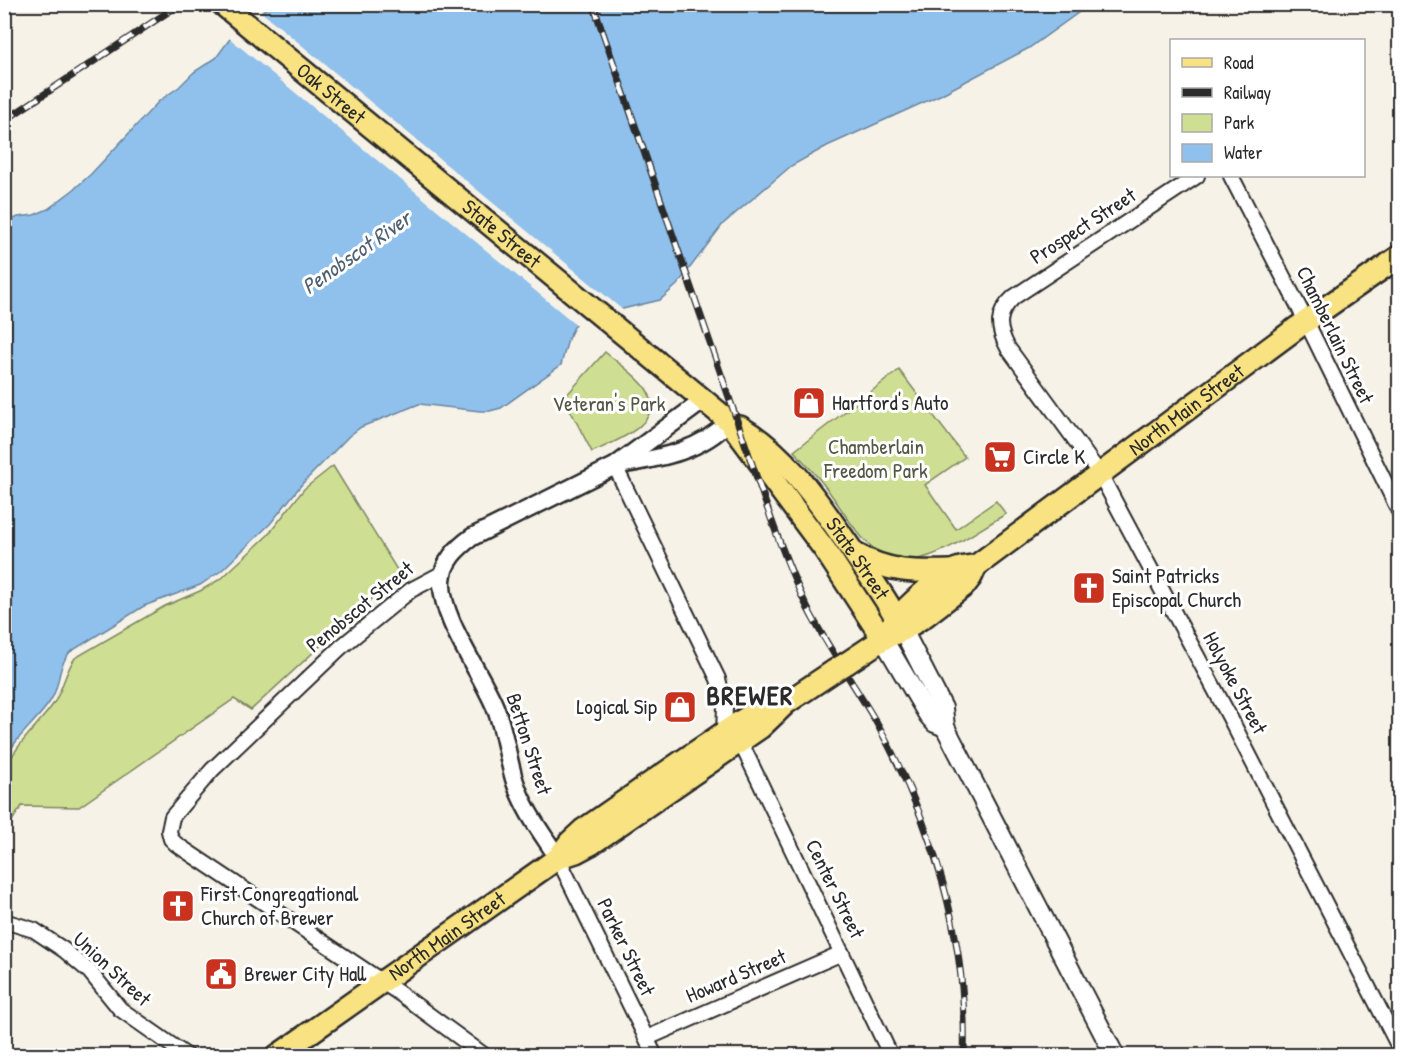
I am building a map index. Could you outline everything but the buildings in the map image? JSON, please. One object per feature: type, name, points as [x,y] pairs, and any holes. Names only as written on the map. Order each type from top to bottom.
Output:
[{"type":"main road","name":"Oak Street","points":[[222,4],[440,183]]},
{"type":"main road","name":"State Street","points":[[440,183],[729,421],[759,438],[806,486],[854,554],[894,629],[928,715],[935,723],[945,727],[1115,1056]]},
{"type":"main road","name":"North Main Street","points":[[277,1056],[558,858],[591,844],[732,737],[767,722],[786,703],[894,629],[964,586],[976,566],[1306,321],[1400,256]]},
{"type":"main road","name":"State Street","points":[[729,421],[825,550],[894,629]]},
{"type":"main road","points":[[854,554],[873,564],[897,571],[953,571]]},
{"type":"main road","name":"North Main Street","points":[[894,629],[912,602],[953,571],[976,566]]},
{"type":"street","name":"Prospect Street","points":[[1000,318],[1006,303],[1014,297],[1195,177]]},
{"type":"street","name":"Chamberlain Street","points":[[1232,177],[1306,321],[1400,513]]},
{"type":"street","name":"Holyoke Street","points":[[1000,318],[999,330],[1008,348],[1100,474],[1229,716],[1400,1049]]},
{"type":"street","points":[[615,466],[704,400]]},
{"type":"street","points":[[615,466],[668,456],[691,447],[713,436],[729,421]]},
{"type":"street","name":"Penobscot Street","points":[[381,982],[176,843],[171,839],[169,831],[172,817],[212,770],[314,672],[411,590],[443,573],[456,550],[472,537],[615,466]]},
{"type":"street","name":"Center Street","points":[[615,466],[717,679],[732,737],[842,953],[891,1056]]},
{"type":"street","name":"Betton Street","points":[[443,573],[442,589],[447,608],[495,705],[516,785],[531,817],[558,858]]},
{"type":"street","name":"Parker Street","points":[[558,858],[655,1056]]},
{"type":"street","name":"Union Street","points":[[4,921],[34,930],[64,950],[90,972],[120,1010],[187,1056]]},
{"type":"street","name":"Howard Street","points":[[647,1038],[842,953]]},
{"type":"street","points":[[381,982],[443,1023],[485,1056]]},
{"type":"green space","name":"Veteran's Park","points":[[605,352],[647,390],[651,402],[650,412],[635,430],[592,452],[564,398]]},
{"type":"green space","name":"Chamberlain Freedom Park","points":[[899,370],[965,457],[925,485],[956,529],[996,501],[1006,514],[949,548],[910,560],[893,558],[867,543],[823,484],[794,451]]},
{"type":"green space","points":[[333,466],[399,573],[251,710],[234,699],[79,807],[22,806],[5,831],[3,801],[9,762],[20,744],[54,703],[75,658],[165,606],[200,591],[222,578],[268,535],[304,489]]},
{"type":"water","name":"Penobscot River","points":[[278,4],[1089,5],[1029,48],[940,95],[827,146],[791,166],[723,224],[677,285],[660,300],[585,318],[574,327],[561,365],[501,408],[480,411],[419,404],[361,427],[349,436],[302,484],[270,524],[221,571],[200,585],[144,606],[70,652],[63,663],[51,700],[14,744],[5,761],[5,223],[48,209],[73,190],[91,174],[159,101],[179,87],[194,72],[216,58],[229,40],[265,9]]},
{"type":"pier","points":[[259,10],[624,311],[586,321],[579,327],[228,37]]},
{"type":"railway","points":[[4,121],[180,4]]},
{"type":"railway","points":[[593,4],[788,564],[816,623],[876,722],[896,761],[930,841],[953,925],[960,968],[964,1012],[964,1056]]},
{"type":"place","name":"Hartford's Auto","points":[[809,403]]},
{"type":"place","name":"Circle K","points":[[1000,457]]},
{"type":"place","name":"Saint Patricks Episcopal Church","points":[[1089,588]]},
{"type":"place","name":"Logical Sip","points":[[680,707]]},
{"type":"place","name":"First Congregational Church of Brewer","points":[[178,906]]},
{"type":"place","name":"Brewer City Hall","points":[[221,974]]},
{"type":"district","name":"BREWER","points":[[750,696]]}]
